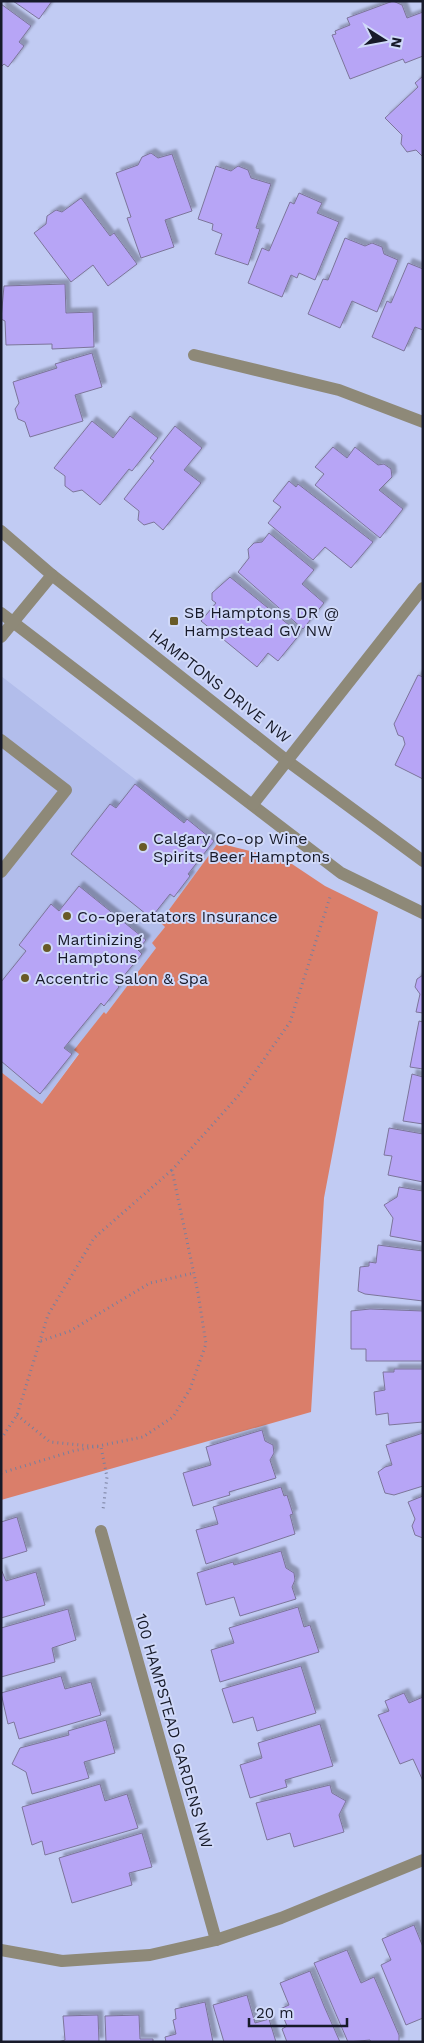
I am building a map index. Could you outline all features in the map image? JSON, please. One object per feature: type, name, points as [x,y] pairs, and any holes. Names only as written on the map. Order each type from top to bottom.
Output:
[{"type":"street","points":[[194,355],[339,390],[423,422]]},
{"type":"street","name":"HAMPTONS DRIVE NW","points":[[1,531],[52,575],[286,760],[423,861]]},
{"type":"street","points":[[1,637],[52,575]]},
{"type":"street","points":[[253,804],[423,588]]},
{"type":"street","points":[[1,613],[341,873],[423,913]]},
{"type":"street","points":[[1,740],[66,790],[1,872]]},
{"type":"street","name":"100 HAMPSTEAD GARDENS NW","points":[[100,1531],[216,1940]]},
{"type":"street","points":[[1,1950],[62,1961],[150,1955],[216,1940],[281,1918],[423,1860]]},
{"type":"path","points":[[1,1439],[17,1415],[48,1315],[94,1238],[172,1170],[239,1095],[290,1022],[329,898],[341,873]]},
{"type":"path","points":[[1,1473],[73,1451],[101,1447],[143,1437],[173,1417],[190,1390],[206,1344],[194,1274],[172,1170]]},
{"type":"path","points":[[40,1341],[70,1332],[150,1283],[194,1274]]},
{"type":"path","points":[[17,1415],[50,1442],[101,1447]]},
{"type":"path","points":[[100,1531],[106,1477],[101,1447]]},
{"type":"shaded area","points":[[1,676],[218,843],[160,922],[165,927],[152,943],[156,948],[106,1014],[104,1012],[75,1050],[79,1053],[42,1104],[1,1072]]},
{"type":"shaded area","points":[[218,843],[286,860],[325,886],[378,912],[324,1198],[311,1412],[1,1500],[1,1072],[42,1104],[79,1054],[74,1050],[104,1012],[106,1014],[156,948],[152,943],[165,927],[160,922]]},
{"type":"building","points":[[13,1],[52,1],[39,19]]},
{"type":"building","points":[[393,1],[402,5],[407,18],[423,12],[423,56],[405,63],[403,59],[350,79],[332,35],[336,34],[335,31],[350,25],[347,18]]},
{"type":"building","points":[[1,4],[31,26],[19,42],[24,46],[8,67],[4,64],[1,67]]},
{"type":"building","points":[[423,76],[423,157],[416,150],[407,152],[401,144],[402,135],[385,118],[418,87],[415,83]]},
{"type":"building","points":[[151,153],[158,158],[172,154],[192,211],[165,220],[174,247],[141,258],[127,218],[131,217],[116,173],[138,165],[142,157]]},
{"type":"building","points":[[216,166],[231,171],[238,166],[248,170],[251,178],[271,184],[256,228],[260,229],[248,265],[215,254],[222,234],[212,230],[213,224],[198,219]]},
{"type":"building","points":[[299,193],[322,203],[317,213],[339,222],[315,280],[299,273],[297,278],[291,275],[282,297],[248,283],[262,248],[269,251],[290,202],[294,204]]},
{"type":"building","points":[[81,198],[110,236],[114,233],[137,264],[108,286],[93,265],[71,282],[34,233],[46,224],[47,216],[56,210],[62,212]]},
{"type":"building","points":[[345,238],[365,246],[372,243],[382,247],[384,254],[398,260],[377,312],[352,301],[340,328],[308,314],[323,279],[328,280]]},
{"type":"building","points":[[408,263],[423,269],[423,330],[415,327],[404,351],[372,337],[387,301],[391,303]]},
{"type":"building","points":[[65,284],[66,313],[93,312],[94,347],[52,349],[52,344],[6,345],[5,321],[1,319],[4,286]]},
{"type":"building","points":[[92,353],[102,387],[75,395],[83,421],[30,437],[25,422],[18,419],[15,409],[19,403],[13,382],[57,368],[55,364]]},
{"type":"building","points":[[130,416],[158,438],[132,471],[129,469],[100,505],[82,490],[73,492],[65,486],[65,476],[54,468],[92,421],[113,438]]},
{"type":"building","points":[[175,426],[202,448],[184,470],[201,483],[163,530],[154,522],[144,525],[138,520],[139,511],[124,499],[154,461],[150,458]]},
{"type":"building","points":[[333,447],[347,458],[355,447],[378,465],[384,464],[391,469],[392,477],[379,490],[403,509],[380,538],[315,485],[324,474],[315,467]]},
{"type":"building","points":[[289,481],[296,487],[298,484],[373,542],[351,568],[325,547],[313,560],[268,523],[281,507],[273,501]]},
{"type":"building","points":[[269,533],[314,570],[302,584],[324,603],[303,629],[238,572],[249,558],[248,549],[254,543],[262,542]]},
{"type":"building","points":[[230,577],[300,634],[278,661],[268,653],[257,667],[201,621],[216,603],[212,600],[212,593]]},
{"type":"building","points":[[418,675],[423,677],[423,779],[395,765],[405,744],[403,737],[398,735],[394,724]]},
{"type":"building","name":"Calgary Co-op Wine Spirits Beer Hamptons","points":[[135,784],[184,823],[187,819],[214,841],[188,874],[190,876],[174,897],[170,894],[151,918],[71,854],[110,804],[116,808]]},
{"type":"building","points":[[79,886],[146,940],[138,950],[142,954],[117,984],[119,987],[104,1006],[101,1003],[64,1048],[72,1054],[40,1094],[1,1061],[1,982],[26,951],[19,945],[51,904],[59,911]]},
{"type":"building","points":[[423,975],[423,1013],[416,1012],[420,994],[415,987],[417,979]]},
{"type":"building","points":[[419,1021],[423,1022],[423,1069],[410,1067]]},
{"type":"building","points":[[412,1074],[423,1077],[423,1124],[403,1121]]},
{"type":"building","points":[[389,1128],[423,1134],[423,1182],[388,1175],[392,1156],[384,1155]]},
{"type":"building","points":[[399,1187],[423,1191],[423,1242],[390,1236],[393,1218],[384,1205],[397,1197]]},
{"type":"building","points":[[378,1245],[423,1251],[423,1301],[365,1294],[358,1291],[360,1267],[369,1266],[369,1262],[376,1263]]},
{"type":"building","points":[[370,1309],[423,1311],[423,1361],[366,1361],[366,1349],[351,1349],[351,1311]]},
{"type":"building","points":[[394,1369],[423,1369],[423,1422],[389,1425],[388,1413],[376,1415],[374,1392],[385,1390],[383,1372],[394,1372]]},
{"type":"building","points":[[262,1430],[265,1441],[273,1445],[274,1453],[270,1460],[276,1478],[229,1492],[230,1495],[193,1506],[183,1473],[211,1465],[206,1447]]},
{"type":"building","points":[[423,1433],[423,1486],[394,1495],[385,1493],[378,1472],[392,1465],[386,1445]]},
{"type":"building","points":[[281,1487],[284,1496],[287,1495],[293,1514],[290,1515],[295,1534],[206,1564],[196,1530],[218,1524],[213,1507]]},
{"type":"building","points":[[423,1496],[423,1538],[415,1535],[412,1526],[415,1519],[408,1502]]},
{"type":"building","points":[[17,1517],[27,1551],[1,1559],[1,1522]]},
{"type":"building","points":[[281,1551],[286,1568],[294,1573],[295,1580],[292,1587],[296,1599],[240,1616],[234,1597],[206,1605],[197,1573],[233,1562],[234,1565]]},
{"type":"building","points":[[1,1569],[6,1581],[36,1572],[45,1605],[1,1618]]},
{"type":"building","points":[[298,1607],[304,1627],[310,1625],[319,1652],[220,1682],[211,1650],[234,1643],[229,1628]]},
{"type":"building","points":[[68,1609],[76,1640],[52,1648],[55,1662],[1,1677],[1,1628]]},
{"type":"building","points":[[301,1666],[316,1713],[257,1731],[253,1717],[233,1723],[222,1689]]},
{"type":"building","points":[[61,1676],[65,1689],[91,1682],[101,1715],[19,1739],[14,1722],[8,1724],[1,1693]]},
{"type":"building","points":[[404,1693],[409,1703],[423,1697],[423,1781],[413,1759],[400,1764],[378,1715],[389,1711],[385,1701]]},
{"type":"building","points":[[106,1720],[115,1753],[84,1762],[89,1778],[32,1794],[26,1772],[12,1764],[20,1748],[69,1735],[68,1731]]},
{"type":"building","points":[[320,1724],[333,1766],[285,1780],[287,1787],[250,1798],[240,1765],[262,1758],[258,1743]]},
{"type":"building","points":[[100,1784],[105,1801],[127,1794],[138,1828],[45,1855],[42,1841],[32,1845],[22,1807]]},
{"type":"building","points":[[330,1785],[332,1793],[346,1801],[339,1815],[344,1832],[294,1847],[290,1833],[267,1840],[256,1803]]},
{"type":"building","points":[[142,1833],[152,1867],[129,1873],[132,1885],[72,1903],[59,1858]]},
{"type":"building","points":[[414,1925],[423,1947],[423,2018],[406,2025],[381,1965],[391,1960],[382,1939]]},
{"type":"building","points":[[347,1950],[361,1983],[374,1977],[399,2035],[399,2042],[371,2042],[370,2040],[348,2042],[314,1963]]},
{"type":"building","points":[[310,1971],[340,2042],[287,2042],[282,2029],[287,2026],[280,2009],[289,2005],[280,1983]]},
{"type":"building","points":[[247,1995],[255,2023],[269,2019],[276,2042],[224,2042],[213,2005]]},
{"type":"building","points":[[205,2002],[213,2042],[166,2042],[165,2037],[176,2034],[173,2020],[176,2019],[175,2009]]},
{"type":"building","points":[[98,2015],[99,2042],[58,2042],[65,2040],[63,2016]]},
{"type":"building","points":[[139,2015],[140,2039],[153,2039],[153,2042],[106,2042],[105,2016]]},
{"type":"place","name":"SB Hamptons DR @ Hampstead GV NW","points":[[174,621]]},
{"type":"place","name":"Calgary Co-op Wine Spirits Beer Hamptons","points":[[143,847]]},
{"type":"place","name":"Co-operatators Insurance","points":[[67,916]]},
{"type":"place","name":"Martinizing Hamptons","points":[[47,948]]},
{"type":"place","name":"Accentric Salon & Spa","points":[[25,978]]}]
